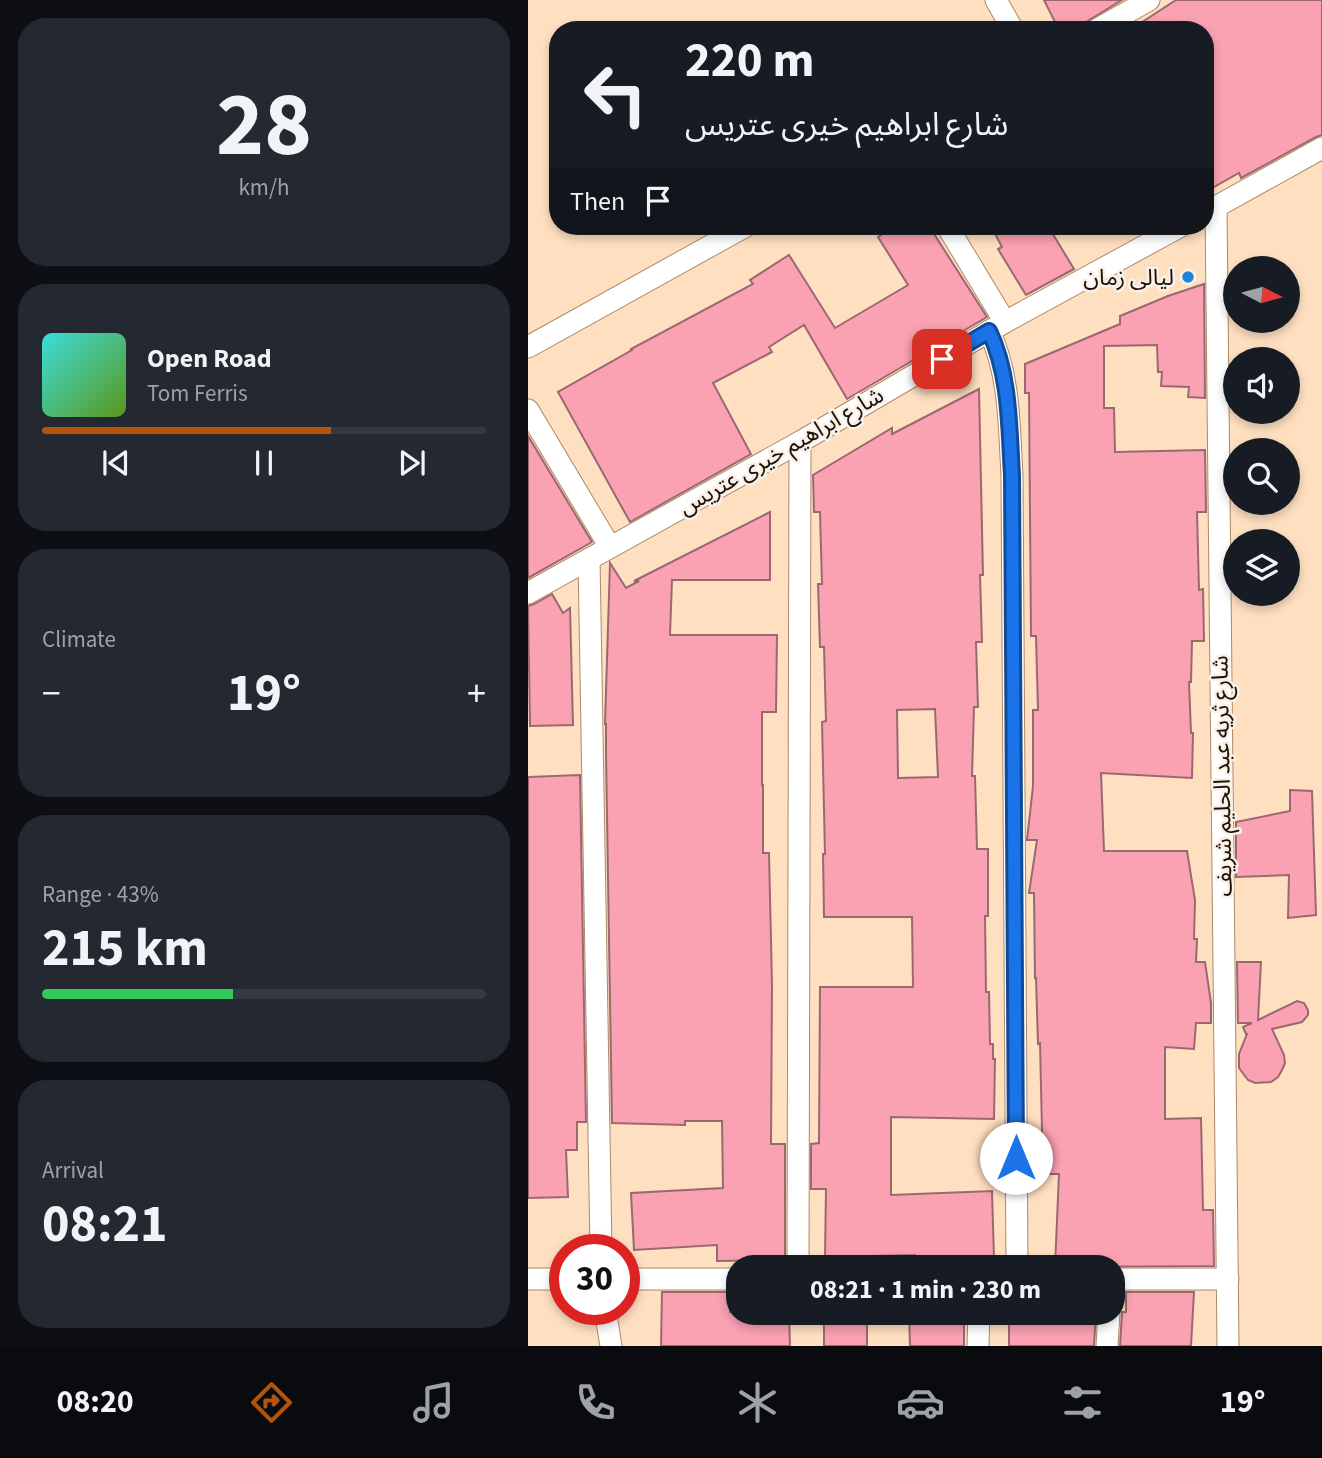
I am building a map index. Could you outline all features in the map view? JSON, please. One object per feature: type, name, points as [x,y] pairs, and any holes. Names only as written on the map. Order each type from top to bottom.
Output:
[{"type":"street","points":[[996,0],[1008,21]]},
{"type":"street","points":[[1112,21],[1149,0]]},
{"type":"street","points":[[1214,207],[1321,148]]},
{"type":"street","points":[[528,347],[730,235]]},
{"type":"street","points":[[952,235],[997,326],[1008,414],[1012,475],[1017,1255]]},
{"type":"street","name":"شارع ابراهيم خيرى عتريس","points":[[528,593],[800,442],[997,326],[1164,235]]},
{"type":"street","name":"شارع ثريه عبد الحليم شريف","points":[[1211,235],[1228,1346]]},
{"type":"street","points":[[528,410],[610,547]]},
{"type":"street","points":[[798,1255],[800,442]]},
{"type":"street","points":[[589,559],[601,1234]]},
{"type":"street","points":[[528,1279],[549,1279]]},
{"type":"street","points":[[640,1279],[726,1279]]},
{"type":"street","points":[[1125,1279],[1227,1279]]},
{"type":"street","points":[[608,1325],[611,1346]]},
{"type":"street","points":[[978,1346],[979,1325]]},
{"type":"street","points":[[1107,1346],[1108,1325]]},
{"type":"building","points":[[1044,0],[1122,0],[1088,21],[1054,21]]},
{"type":"building","points":[[1176,0],[1322,0],[1322,135],[1241,178],[1239,173],[1214,187],[1214,21],[1144,21]]},
{"type":"building","points":[[935,235],[987,317],[847,399],[804,325],[769,347],[772,352],[713,383],[751,454],[630,522],[558,392],[631,349],[753,284],[750,280],[789,255],[835,328],[908,285],[878,237]]},
{"type":"building","points":[[996,235],[1053,235],[1074,269],[1026,295],[998,249],[1002,247]]},
{"type":"building","points":[[1204,284],[1205,398],[1188,397],[1189,387],[1161,386],[1162,372],[1158,372],[1157,345],[1104,346],[1104,408],[1114,408],[1115,452],[1205,450],[1206,512],[1197,512],[1199,590],[1203,589],[1204,641],[1192,641],[1189,682],[1193,733],[1192,778],[1101,773],[1104,851],[1187,851],[1195,900],[1196,962],[1205,962],[1211,1023],[1196,1023],[1194,1049],[1165,1047],[1165,1119],[1201,1118],[1203,1210],[1213,1210],[1214,1266],[1125,1267],[1125,1255],[1056,1255],[1059,1174],[1043,1174],[1034,893],[1029,893],[1037,840],[1027,840],[1033,786],[1033,710],[1038,710],[1036,636],[1031,636],[1029,393],[1025,393],[1025,364],[1120,324],[1120,316]]},
{"type":"building","points":[[979,389],[982,642],[976,642],[978,707],[974,707],[972,776],[975,776],[977,849],[988,849],[986,992],[989,992],[990,1044],[993,1044],[995,1059],[994,1119],[891,1117],[891,1195],[992,1191],[994,1255],[825,1255],[826,1189],[811,1189],[811,1144],[819,1143],[820,987],[913,987],[912,917],[824,917],[822,722],[826,721],[824,647],[820,647],[818,584],[822,584],[820,512],[814,512],[813,475],[892,428],[892,434]],"holes":[[[935,709],[938,777],[898,778],[897,710]]]},
{"type":"building","points":[[528,436],[592,542],[528,578]]},
{"type":"building","points":[[770,512],[770,580],[672,580],[670,635],[777,635],[776,712],[762,712],[762,785],[763,853],[769,853],[771,1144],[785,1144],[785,1255],[726,1255],[726,1261],[717,1261],[717,1245],[640,1250],[640,1234],[633,1234],[631,1193],[723,1188],[722,1121],[685,1121],[685,1125],[612,1123],[605,724],[610,563],[626,588],[639,581],[634,581]]},
{"type":"building","points":[[552,594],[563,613],[570,608],[573,725],[530,726],[528,606]]},
{"type":"building","points":[[580,775],[586,1122],[577,1122],[577,1150],[566,1150],[568,1197],[528,1198],[528,777]]},
{"type":"building","points":[[1290,790],[1312,791],[1316,915],[1288,918],[1289,875],[1236,877],[1236,822],[1290,811]]},
{"type":"building","points":[[1237,962],[1261,962],[1258,1020],[1297,1001],[1304,1003],[1308,1010],[1308,1015],[1302,1022],[1272,1029],[1285,1063],[1278,1077],[1271,1082],[1255,1083],[1248,1080],[1239,1068],[1239,1054],[1247,1034],[1243,1027],[1252,1023],[1238,1023]]},
{"type":"building","points":[[662,1292],[726,1292],[726,1325],[789,1325],[790,1346],[661,1346]]},
{"type":"building","points":[[1126,1292],[1194,1292],[1191,1346],[1120,1346],[1121,1325],[1125,1325]]},
{"type":"building","points":[[824,1325],[867,1325],[867,1346],[824,1346]]},
{"type":"building","points":[[909,1325],[964,1325],[964,1346],[910,1346]]},
{"type":"building","points":[[1009,1325],[1095,1325],[1094,1346],[1009,1346]]},
{"type":"place","name":"ليالى زمان","points":[[1188,277]]},
{"type":"route","points":[[942,359],[989,331],[998,349],[1008,414],[1012,475],[1016,1158]]}]
